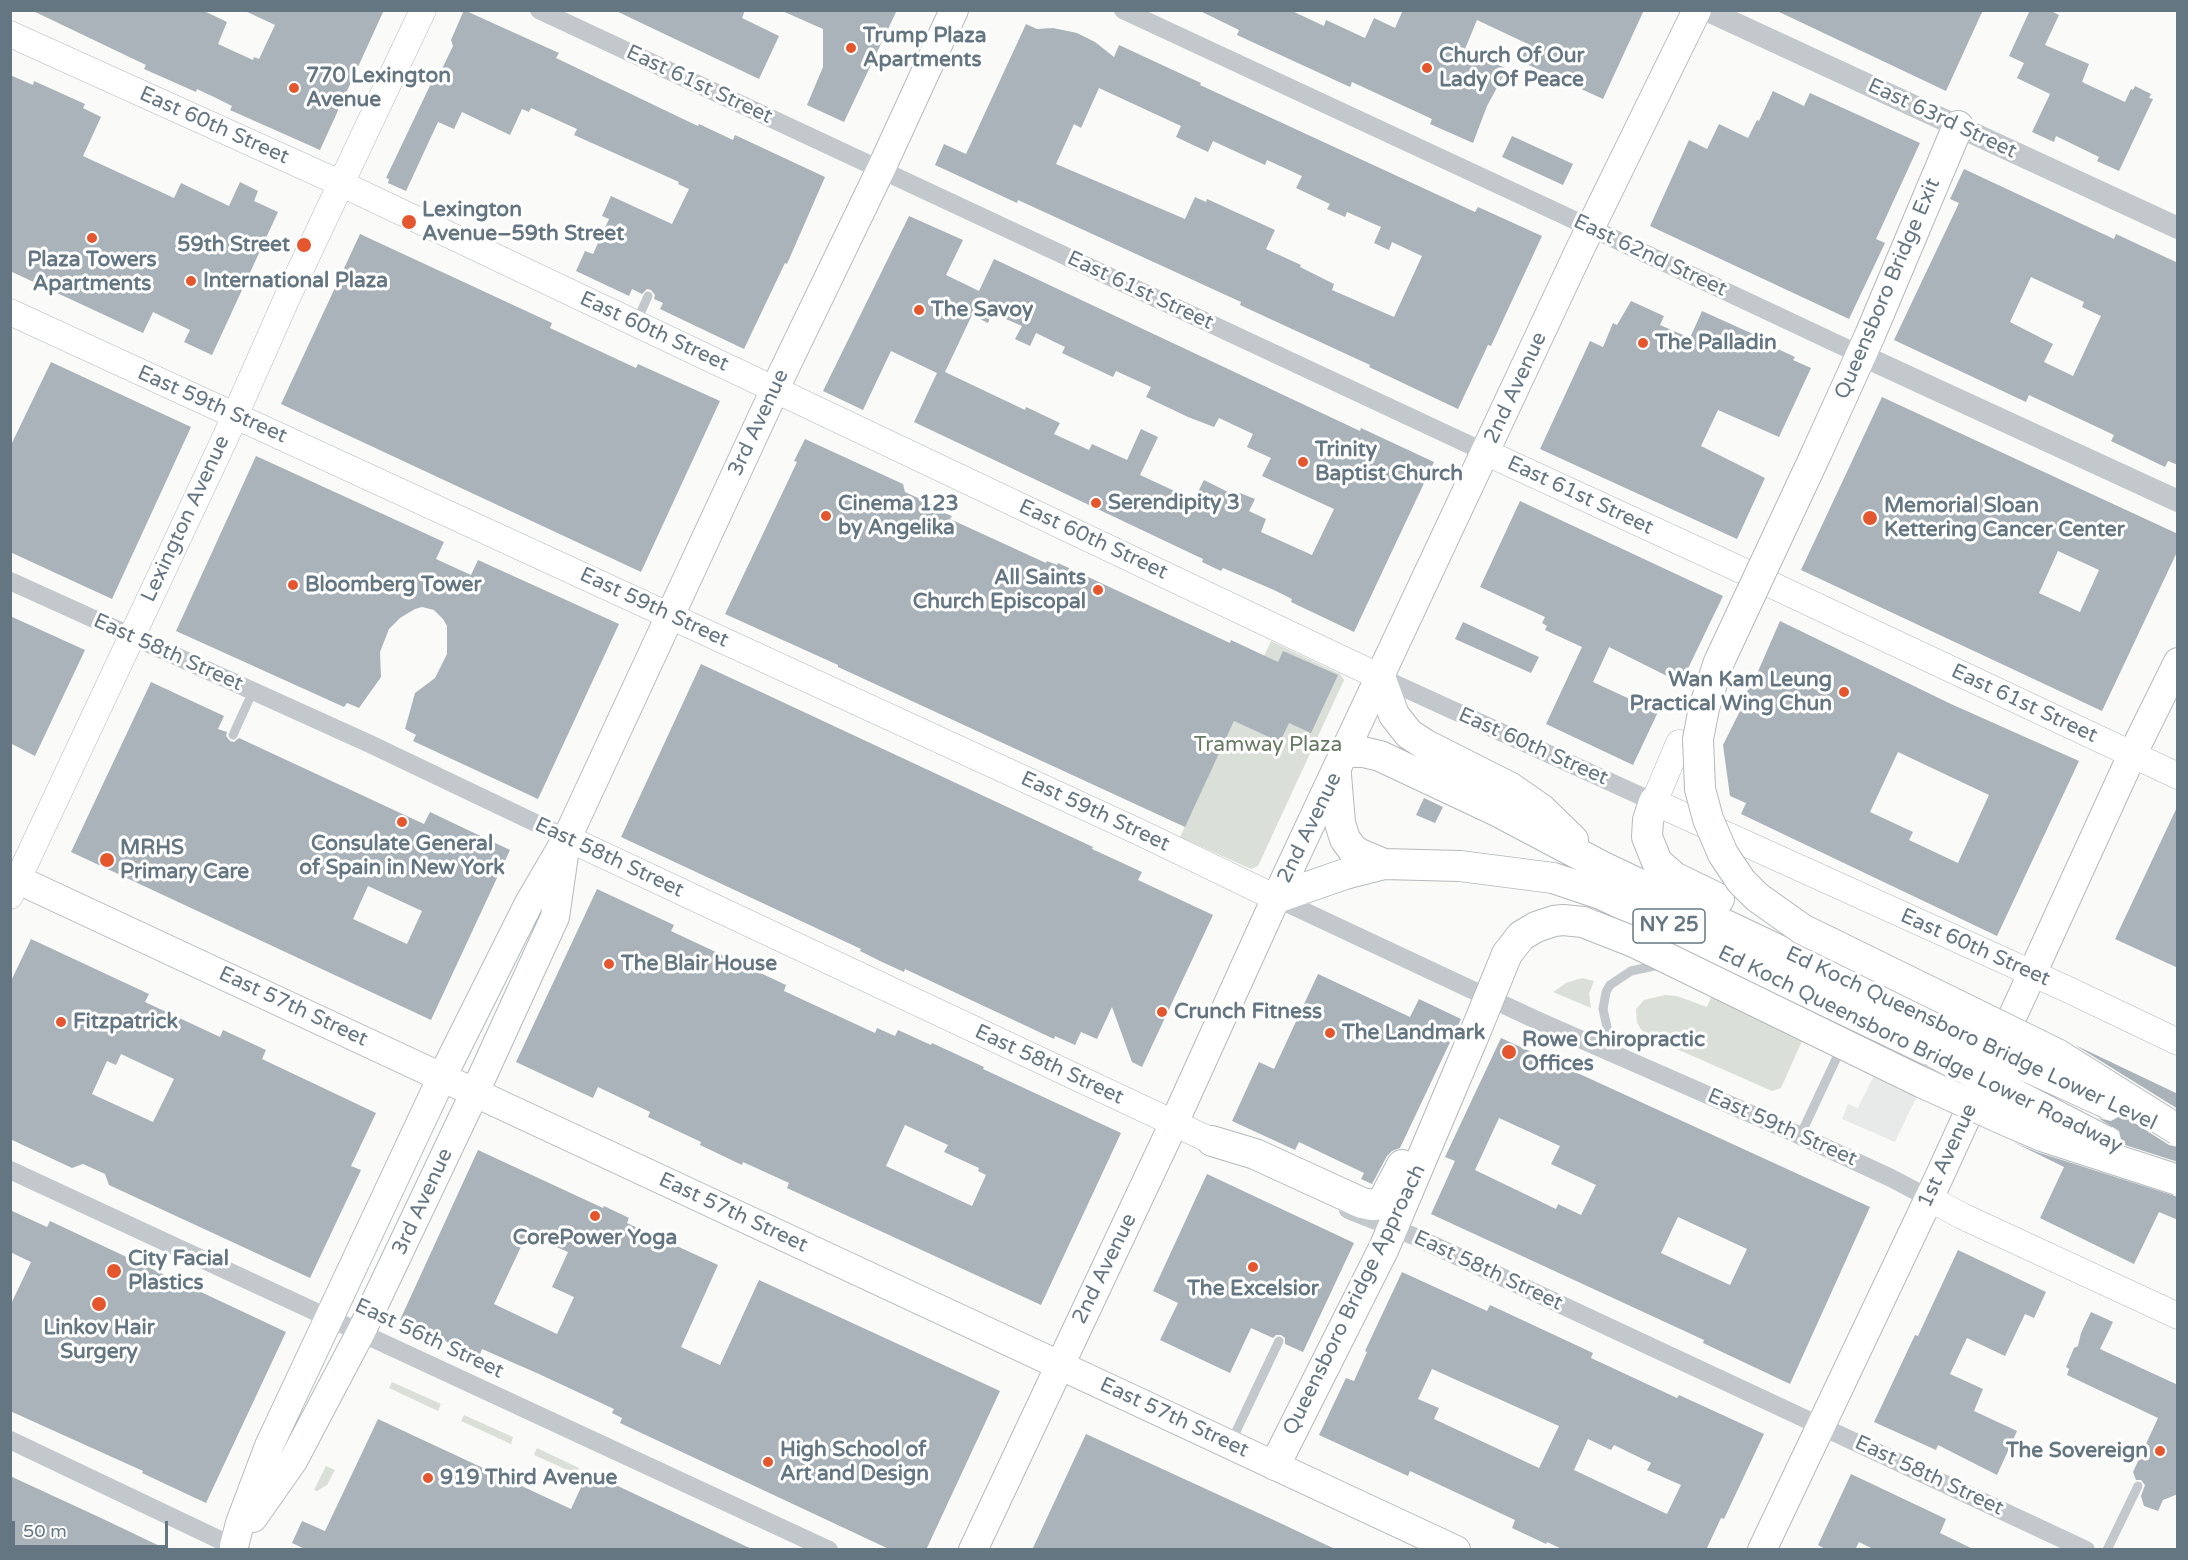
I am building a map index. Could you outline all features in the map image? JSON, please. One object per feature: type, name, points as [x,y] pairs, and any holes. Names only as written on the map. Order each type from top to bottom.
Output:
[{"type":"highway","name":"Queensboro Bridge Exit","points":[[1958,126],[1861,355],[1719,662],[1704,708],[1698,739],[1700,789],[1708,819],[1723,854],[1741,881],[1757,897],[1794,924],[2057,1053],[2178,1130]]},
{"type":"highway","name":"NY 25","points":[[1380,677],[1394,715],[1409,734],[1528,799],[1601,866]]},
{"type":"highway","points":[[1341,764],[1363,752],[1380,756],[1499,812],[1601,866]]},
{"type":"highway","name":"NY 25","points":[[1341,764],[1340,824],[1345,839],[1353,850],[1384,864]]},
{"type":"highway","points":[[1654,801],[1648,820],[1648,842],[1657,862],[1674,877],[1943,1042],[2178,1123]]},
{"type":"highway","name":"NY 25","points":[[1276,898],[1345,874],[1384,864]]},
{"type":"highway","name":"Ed Koch Queensboro Bridge Lower Roadway","points":[[1384,864],[1460,866],[1520,872],[1554,878],[1586,888],[1943,1042],[2178,1179]]},
{"type":"highway","name":"Ed Koch Queensboro Bridge Lower Level","points":[[1601,866],[1943,1042],[2178,1135]]},
{"type":"highway","name":"Queensboro Bridge Approach","points":[[1275,1465],[1393,1229],[1507,954],[1521,936],[1536,927],[1554,921],[1583,922],[1634,942],[1923,1083],[2042,1136],[2178,1179]]},
{"type":"highway","points":[[1212,1141],[1255,1154],[1362,1203],[1376,1205],[1384,1199],[1402,1166],[1449,1097]]},
{"type":"main road","name":"Lexington Avenue","points":[[13,884],[132,636],[287,298],[423,10]]},
{"type":"main road","name":"3rd Avenue","points":[[236,1548],[240,1523],[269,1446],[469,1021],[529,903],[567,838],[669,615],[881,170],[954,10]]},
{"type":"main road","name":"2nd Avenue","points":[[972,1550],[1174,1123],[1276,898],[1487,453],[1591,227],[1696,10]]},
{"type":"main road","name":"East 60th Street","points":[[10,34],[342,184],[1380,677]]},
{"type":"main road","name":"East 59th Street","points":[[10,312],[1137,831],[1276,898]]},
{"type":"main road","name":"East 61st Street","points":[[1487,453],[1741,570]]},
{"type":"main road","name":"East 61st Street","points":[[1774,586],[2178,776]]},
{"type":"main road","name":"1st Avenue","points":[[1762,1550],[1929,1198],[2132,754],[2178,662]]},
{"type":"main road","points":[[1654,801],[1679,743]]},
{"type":"main road","name":"East 60th Street","points":[[1654,801],[2178,1042]]},
{"type":"main road","name":"3rd Avenue","points":[[236,1548],[293,1461],[361,1332],[475,1092],[555,917],[567,838]]},
{"type":"main road","name":"East 58th Street","points":[[567,838],[1212,1141]]},
{"type":"main road","name":"East 57th Street","points":[[13,884],[475,1092],[1456,1550]]},
{"type":"main road","points":[[469,1021],[528,977]]},
{"type":"main road","name":"East 59th Street","points":[[1929,1198],[1962,1216],[2178,1316]]},
{"type":"street","name":"East 61st Street","points":[[539,10],[1487,453]]},
{"type":"street","name":"East 62nd Street","points":[[1123,10],[2178,501]]},
{"type":"street","name":"East 63rd Street","points":[[1706,10],[2178,228]]},
{"type":"street","name":"East 58th Street","points":[[10,581],[381,749],[567,838]]},
{"type":"street","name":"East 60th Street","points":[[1380,677],[1654,801]]},
{"type":"street","name":"East 59th Street","points":[[1276,898],[1599,1048],[1800,1136],[1929,1198]]},
{"type":"street","points":[[1735,980],[1856,1035]]},
{"type":"street","points":[[1877,1045],[1943,1042],[2178,1195]]},
{"type":"street","name":"East 58th Street","points":[[1212,1141],[1252,1164],[1364,1217],[1416,1237],[2086,1550]]},
{"type":"street","name":"East 56th Street","points":[[10,1170],[829,1550]]},
{"type":"street","points":[[10,1440],[236,1548]]},
{"type":"lane","points":[[636,324],[648,296]]},
{"type":"lane","points":[[233,735],[253,691]]},
{"type":"lane","points":[[1599,1048],[1607,1027],[1603,1009],[1606,992],[1610,985],[1623,975],[1640,968],[1664,964],[1695,968],[1735,980]]},
{"type":"lane","points":[[1800,1136],[1837,1057]]},
{"type":"lane","points":[[1230,1444],[1279,1341]]},
{"type":"lane","points":[[2107,1550],[2138,1486]]},
{"type":"shaded area","points":[[1874,1075],[1917,1096],[1895,1142],[1842,1119],[1848,1104],[1858,1108]]},
{"type":"green space","name":"Tramway Plaza","points":[[1271,641],[1340,674],[1344,680],[1258,866],[1251,869],[1180,837]]},
{"type":"green space","points":[[1582,978],[1594,981],[1589,994],[1591,1008],[1553,992],[1566,983]]},
{"type":"green space","points":[[1665,995],[1677,996],[1707,1007],[1712,995],[1802,1041],[1781,1088],[1772,1091],[1645,1035],[1637,1023],[1636,1009],[1644,1000]]},
{"type":"green space","points":[[392,1382],[441,1404],[438,1411],[389,1388]]},
{"type":"green space","points":[[464,1415],[513,1437],[511,1444],[461,1421]]},
{"type":"green space","points":[[537,1448],[579,1468],[576,1474],[534,1455]]},
{"type":"green space","points":[[326,1466],[335,1470],[327,1485],[317,1491],[314,1490]]},
{"type":"building","points":[[31,10],[202,10],[227,22],[218,44],[253,60],[254,57],[259,59],[275,25],[243,10],[384,10],[320,150],[230,110],[232,106],[197,89],[196,92],[144,69],[146,65]]},
{"type":"building","points":[[464,10],[559,53],[556,58],[698,126],[699,124],[733,140],[735,135],[825,177],[787,264],[785,263],[744,349],[660,309],[663,303],[654,299],[655,295],[651,290],[647,289],[642,294],[632,289],[629,296],[576,271],[585,251],[593,254],[609,219],[602,216],[611,196],[672,224],[689,189],[678,184],[679,182],[574,135],[577,129],[531,108],[529,112],[522,109],[510,135],[462,112],[454,129],[438,122],[406,191],[388,183],[389,179],[386,178],[435,75],[440,73],[453,46],[451,40]]},
{"type":"building","points":[[614,10],[745,10],[742,18],[779,36],[759,79]]},
{"type":"building","name":"Trump Plaza Apartments","points":[[780,10],[897,10],[844,122],[807,105],[823,67],[823,29]]},
{"type":"building","points":[[1198,10],[1290,10],[1324,26],[1326,20],[1365,38],[1374,18],[1395,28],[1403,10],[1644,10],[1603,99],[1520,61],[1528,44],[1477,20],[1465,49],[1507,69],[1487,106],[1473,143],[1430,124],[1432,119],[1352,82],[1350,87],[1237,35],[1239,30]]},
{"type":"building","points":[[1775,10],[1983,10],[1946,91]]},
{"type":"building","points":[[2030,10],[2049,10],[2059,15],[2045,45],[2089,64],[2082,82],[2125,102],[2131,89],[2133,90],[2135,86],[2151,94],[2149,98],[2153,99],[2119,171],[2097,161],[2099,157],[2056,136],[2054,142],[2032,132],[2050,94],[2017,78],[2024,63],[2009,56]]},
{"type":"building","points":[[1026,24],[1037,29],[1053,28],[1077,33],[1095,42],[1114,57],[1119,45],[1201,83],[1200,85],[1475,212],[1478,207],[1542,236],[1491,346],[1488,345],[1458,409],[1369,367],[1370,365],[1240,305],[1241,302],[1018,200],[1017,203],[935,165],[944,144],[966,154]],"holes":[[[1099,88],[1181,126],[1176,137],[1208,152],[1213,141],[1265,165],[1267,160],[1302,176],[1296,188],[1330,204],[1327,209],[1345,217],[1347,212],[1381,227],[1374,243],[1389,250],[1392,242],[1422,256],[1394,317],[1332,290],[1334,284],[1266,249],[1275,230],[1207,199],[1206,202],[1195,197],[1185,219],[1056,164],[1074,124],[1081,128]]]},
{"type":"building","points":[[10,75],[33,85],[34,81],[85,104],[83,108],[101,117],[83,156],[174,198],[181,183],[229,206],[240,182],[258,191],[254,201],[278,212],[212,355],[184,342],[190,330],[153,312],[143,333],[10,271]]},
{"type":"building","points":[[1773,91],[1804,106],[1810,93],[1920,143],[1876,239],[1885,243],[1849,319],[1650,226],[1689,140],[1707,149],[1719,124],[1748,138]]},
{"type":"building","points":[[1512,136],[1573,164],[1563,185],[1502,157]]},
{"type":"building","points":[[1964,169],[2114,239],[2116,234],[2178,263],[2178,465],[2168,461],[2165,467],[2111,441],[2114,435],[2029,395],[2026,402],[1894,340],[1959,203],[1950,199]],"holes":[[[2031,277],[2084,302],[2082,307],[2101,316],[2073,376],[2044,362],[2053,344],[2010,322]]]},
{"type":"building","points":[[909,216],[963,240],[946,275],[979,291],[994,259],[1360,431],[1361,428],[1434,462],[1354,632],[1291,602],[1292,599],[1274,590],[1223,568],[1221,571],[1202,562],[1203,559],[914,422],[937,373],[891,351],[863,410],[823,391]],"holes":[[[992,313],[1022,326],[1015,339],[1030,346],[1036,333],[1065,347],[1062,353],[1113,377],[1116,371],[1151,387],[1146,397],[1188,417],[1214,427],[1219,418],[1253,434],[1247,447],[1271,458],[1262,476],[1334,509],[1312,555],[1261,532],[1266,519],[1249,511],[1255,499],[1235,491],[1234,495],[1204,480],[1194,500],[1140,475],[1158,437],[1141,429],[1127,460],[1092,444],[1089,450],[1054,434],[1060,423],[1026,407],[1025,410],[945,372],[972,315],[988,323]]]},
{"type":"building","points":[[360,234],[552,323],[550,328],[636,368],[638,364],[720,401],[641,572],[281,404]]},
{"type":"building","points":[[1631,301],[1664,316],[1660,325],[1690,338],[1702,311],[1753,334],[1752,337],[1795,357],[1793,360],[1811,368],[1779,437],[1718,410],[1701,446],[1765,478],[1737,539],[1540,449],[1590,341],[1603,347],[1613,323],[1617,325]]},
{"type":"building","points":[[51,362],[191,427],[112,599],[10,552],[10,447]]},
{"type":"building","points":[[1882,397],[2178,534],[2178,550],[2102,711],[1801,570]],"holes":[[[2058,551],[2099,570],[2080,612],[2039,593]]]},
{"type":"building","points":[[805,439],[903,484],[905,492],[944,510],[942,512],[952,516],[950,519],[1046,563],[1047,561],[1057,565],[1058,563],[1230,643],[1231,640],[1278,662],[1283,651],[1338,675],[1311,733],[1289,723],[1280,742],[1234,721],[1185,827],[725,614],[797,462],[794,461]]},
{"type":"building","points":[[256,456],[444,542],[436,559],[471,575],[478,560],[619,624],[538,799],[413,741],[416,735],[405,729],[415,693],[435,678],[447,654],[447,626],[434,610],[422,607],[415,609],[400,618],[389,629],[380,652],[381,677],[359,708],[347,703],[344,707],[176,631]]},
{"type":"building","points":[[1520,501],[1723,596],[1681,683],[1609,647],[1593,682],[1658,712],[1633,765],[1546,724],[1582,647],[1545,630],[1547,626],[1542,623],[1545,617],[1480,587]]},
{"type":"building","points":[[10,616],[85,650],[35,756],[10,743]]},
{"type":"building","points":[[1780,621],[1951,704],[2079,761],[1997,936],[1741,814],[1746,803],[1730,796],[1723,745]],"holes":[[[1898,752],[1989,795],[1958,863],[1909,840],[1913,832],[1870,812]]]},
{"type":"building","points":[[1463,622],[1539,657],[1531,673],[1455,639]]},
{"type":"building","points":[[701,664],[1093,847],[1092,849],[1142,872],[1138,880],[1213,915],[1142,1067],[1132,1062],[1112,1007],[1097,1039],[1081,1032],[1075,1045],[1055,1036],[1054,1039],[905,969],[904,972],[882,962],[860,951],[861,949],[621,837]]},
{"type":"building","points":[[151,682],[224,716],[218,729],[227,732],[226,736],[230,741],[234,742],[239,738],[424,824],[430,812],[510,850],[431,1020],[71,852]],"holes":[[[368,886],[422,911],[407,944],[353,919]]]},
{"type":"building","points":[[1424,798],[1443,807],[1435,823],[1416,815]]},
{"type":"building","points":[[2178,805],[2178,968],[2115,939]]},
{"type":"building","points":[[597,889],[674,925],[671,931],[786,985],[784,991],[875,1033],[877,1028],[895,1036],[898,1030],[931,1045],[932,1043],[1121,1133],[1041,1305],[787,1188],[789,1183],[743,1162],[742,1165],[700,1145],[701,1142],[648,1117],[650,1112],[598,1087],[593,1098],[516,1062]],"holes":[[[905,1125],[948,1145],[944,1152],[979,1168],[978,1171],[986,1175],[972,1206],[886,1166]]]},
{"type":"building","points":[[31,939],[149,994],[145,1002],[220,1037],[223,1030],[266,1050],[262,1059],[376,1113],[351,1166],[361,1170],[310,1278],[109,1185],[105,1174],[83,1164],[72,1168],[10,1139],[10,983]],"holes":[[[121,1054],[174,1079],[153,1122],[92,1094],[107,1061],[116,1065]]]},
{"type":"building","points":[[1318,974],[1410,1017],[1419,999],[1461,1019],[1400,1148],[1387,1156],[1372,1184],[1361,1179],[1364,1173],[1299,1142],[1295,1150],[1232,1121],[1259,1062],[1274,1069]]},
{"type":"building","points":[[1501,1038],[1870,1207],[1790,1384],[1703,1343],[1704,1340],[1431,1214],[1455,1161],[1445,1157]],"holes":[[[1499,1118],[1560,1146],[1551,1164],[1596,1185],[1581,1215],[1558,1204],[1556,1209],[1475,1170]],[[1678,1217],[1747,1249],[1730,1285],[1661,1253]]]},
{"type":"building","points":[[2075,1045],[2178,1094],[2178,1109]]},
{"type":"building","points":[[2122,1115],[2169,1145],[2178,1147],[2178,1162],[2122,1144],[2119,1131],[2098,1118],[2111,1121]]},
{"type":"building","points":[[2013,1142],[2037,1152],[2178,1197],[2178,1220],[2159,1212],[2134,1264],[2040,1218],[2064,1167]]},
{"type":"building","points":[[478,1150],[603,1208],[604,1206],[629,1218],[627,1223],[718,1265],[681,1347],[720,1365],[759,1280],[1000,1391],[926,1550],[891,1550],[620,1423],[622,1418],[612,1413],[614,1409],[482,1349],[479,1357],[400,1320]],"holes":[[[527,1234],[568,1252],[552,1287],[574,1297],[557,1334],[494,1304]]]},
{"type":"building","name":"The Excelsior","points":[[1207,1174],[1354,1243],[1303,1352],[1285,1344],[1285,1338],[1281,1335],[1273,1338],[1251,1328],[1230,1373],[1160,1340],[1178,1303],[1153,1291]]},
{"type":"building","points":[[10,1210],[47,1227],[50,1221],[286,1332],[206,1503],[142,1473],[143,1471],[10,1411],[10,1306],[31,1262],[10,1252]]},
{"type":"building","points":[[1958,1250],[2046,1292],[2034,1318],[2025,1314],[2005,1356],[1967,1338],[1950,1374],[1983,1389],[1974,1411],[2017,1431],[1997,1475],[1938,1445],[1936,1450],[1874,1422]]},
{"type":"building","points":[[1402,1272],[1487,1311],[1490,1305],[1593,1353],[1591,1358],[1677,1398],[1679,1395],[1764,1434],[1724,1519],[1721,1518],[1706,1550],[1564,1550],[1512,1528],[1515,1520],[1410,1471],[1408,1476],[1319,1435],[1346,1378],[1354,1381],[1367,1352],[1365,1351]],"holes":[[[1432,1369],[1559,1426],[1539,1468],[1434,1419],[1439,1408],[1418,1399]],[[1588,1439],[1611,1450],[1614,1445],[1651,1463],[1647,1470],[1681,1485],[1667,1514],[1574,1470]]]},
{"type":"building","points":[[2091,1312],[2113,1322],[2100,1349],[2178,1385],[2178,1494],[2163,1500],[2158,1511],[2144,1506],[2141,1496],[2145,1485],[2141,1480],[2136,1480],[2133,1472],[2158,1418],[2067,1375],[2069,1369],[2066,1367],[2074,1348],[2078,1346],[2081,1333]]},
{"type":"building","name":"919 Third Avenue","points":[[378,1419],[571,1509],[588,1472],[754,1550],[307,1550],[292,1543],[302,1521],[325,1531]]},
{"type":"building","points":[[1086,1434],[1278,1522],[1337,1550],[1032,1550]]},
{"type":"building","points":[[1851,1474],[1946,1519],[1940,1533],[1975,1550],[1875,1550],[1859,1542],[1855,1550],[1827,1550],[1818,1545]]},
{"type":"building","points":[[10,1476],[101,1518],[168,1550],[10,1550]]},
{"type":"place","name":"Trump Plaza Apartments","points":[[851,48]]},
{"type":"place","name":"Church Of Our Lady Of Peace","points":[[1427,68]]},
{"type":"place","name":"770 Lexington Avenue","points":[[294,88]]},
{"type":"place","name":"Lexington Avenue–59th Street","points":[[409,222]]},
{"type":"place","name":"Plaza Towers Apartments","points":[[92,238]]},
{"type":"place","name":"59th Street","points":[[304,245]]},
{"type":"place","name":"International Plaza","points":[[191,281]]},
{"type":"place","name":"The Savoy","points":[[919,310]]},
{"type":"place","name":"The Palladin","points":[[1643,343]]},
{"type":"place","name":"Trinity Baptist Church","points":[[1303,462]]},
{"type":"place","name":"Serendipity 3","points":[[1096,503]]},
{"type":"place","name":"Cinema 123 by Angelika","points":[[826,516]]},
{"type":"place","name":"Memorial Sloan Kettering Cancer Center","points":[[1870,518]]},
{"type":"place","name":"Bloomberg Tower","points":[[293,585]]},
{"type":"place","name":"All Saints Church Episcopal","points":[[1098,590]]},
{"type":"place","name":"Wan Kam Leung Practical Wing Chun","points":[[1844,692]]},
{"type":"place","name":"Consulate General of Spain in New York","points":[[402,822]]},
{"type":"place","name":"MRHS Primary Care","points":[[107,860]]},
{"type":"place","name":"The Blair House","points":[[609,964]]},
{"type":"place","name":"Crunch Fitness","points":[[1162,1012]]},
{"type":"place","name":"Fitzpatrick","points":[[61,1022]]},
{"type":"place","name":"The Landmark","points":[[1330,1033]]},
{"type":"place","name":"Rowe Chiropractic Offices","points":[[1509,1052]]},
{"type":"place","name":"CorePower Yoga","points":[[595,1216]]},
{"type":"place","name":"The Excelsior","points":[[1253,1267]]},
{"type":"place","name":"City Facial Plastics","points":[[114,1271]]},
{"type":"place","name":"Linkov Hair Surgery","points":[[99,1304]]},
{"type":"place","name":"The Sovereign","points":[[2160,1451]]},
{"type":"place","name":"High School of Art and Design","points":[[768,1462]]},
{"type":"place","name":"919 Third Avenue","points":[[428,1478]]}]
